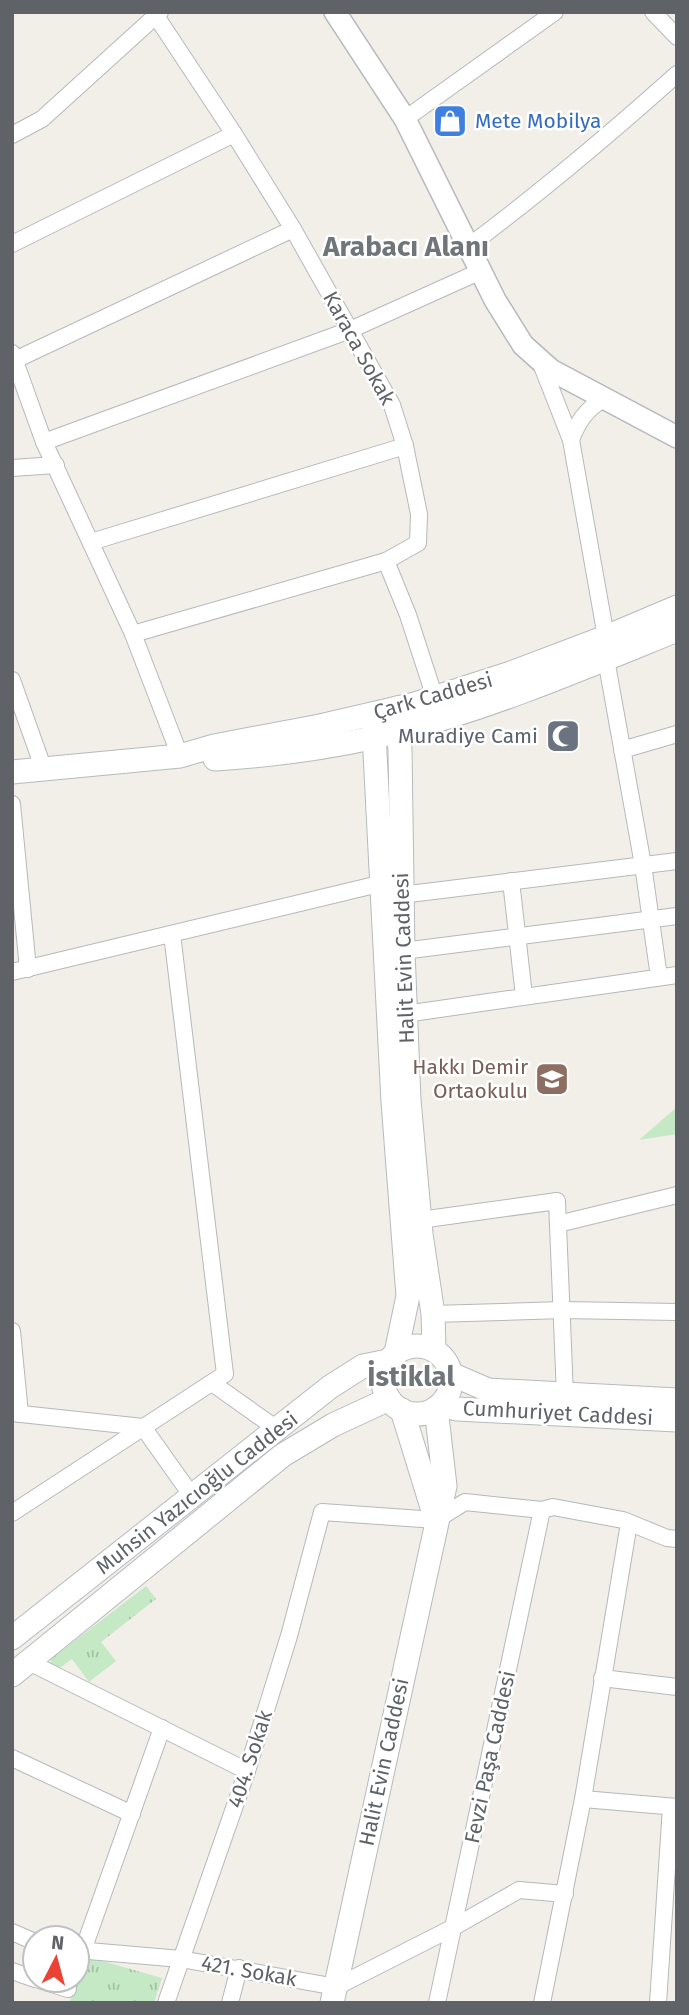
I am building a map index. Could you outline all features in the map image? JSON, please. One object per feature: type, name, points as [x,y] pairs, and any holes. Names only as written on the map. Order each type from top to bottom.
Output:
[{"type":"main road","name":"Çark Caddesi","points":[[12,772],[180,756],[227,758],[399,732],[482,706],[606,648],[677,607]]},
{"type":"main road","name":"Çark Caddesi","points":[[180,756],[214,746],[397,708],[677,630]]},
{"type":"main road","name":"Halit Evin Caddesi","points":[[392,1357],[408,1296],[393,1101],[399,732],[397,708]]},
{"type":"main road","name":"Halit Evin Caddesi","points":[[373,714],[403,951],[410,1100],[420,1220],[433,1314],[434,1350]]},
{"type":"main road","points":[[410,1346],[434,1350],[445,1360],[450,1374],[449,1390],[438,1406],[419,1414],[395,1405],[383,1380],[392,1357],[410,1346]]},
{"type":"main road","name":"Muhsin Yazıcıoğlu Caddesi","points":[[12,1638],[348,1374],[392,1357]]},
{"type":"main road","name":"Cumhuriyet Caddesi","points":[[450,1374],[488,1390],[677,1400]]},
{"type":"main road","name":"Halit Evin Caddesi","points":[[395,1405],[436,1520]]},
{"type":"main road","name":"Muhsin Yazıcıoğlu Caddesi","points":[[21,1668],[283,1455],[332,1425],[395,1405]]},
{"type":"main road","name":"Halit Evin Caddesi","points":[[334,1995],[445,1486],[438,1406]]},
{"type":"main road","name":"Cumhuriyet Caddesi","points":[[438,1406],[677,1420]]},
{"type":"street","points":[[335,12],[405,119],[495,300],[523,345],[551,370],[677,437]]},
{"type":"street","points":[[405,119],[555,12]]},
{"type":"street","points":[[653,12],[677,37]]},
{"type":"street","points":[[12,135],[42,119],[158,14]]},
{"type":"street","name":"Karaca Sokak","points":[[158,14],[293,229],[392,405],[405,446],[419,514],[418,543],[386,561]]},
{"type":"street","points":[[469,246],[536,196],[677,74]]},
{"type":"street","points":[[12,244],[234,134]]},
{"type":"street","points":[[180,756],[133,634],[44,442],[14,356],[293,229]]},
{"type":"street","points":[[44,442],[350,330],[481,271]]},
{"type":"street","points":[[540,360],[571,440],[643,865],[659,977]]},
{"type":"street","points":[[571,440],[578,421],[590,407],[603,399]]},
{"type":"street","points":[[91,542],[405,446]]},
{"type":"street","points":[[12,468],[55,465]]},
{"type":"street","points":[[133,634],[386,561],[408,615],[435,698]]},
{"type":"street","points":[[12,680],[44,770]]},
{"type":"street","points":[[622,750],[677,734]]},
{"type":"street","points":[[12,804],[20,970],[395,886],[511,881],[677,861]]},
{"type":"street","points":[[511,881],[524,996]]},
{"type":"street","points":[[403,951],[677,916]]},
{"type":"street","points":[[12,1513],[226,1374],[172,934]]},
{"type":"street","points":[[405,1014],[677,975]]},
{"type":"street","points":[[558,1224],[677,1195]]},
{"type":"street","points":[[420,1220],[557,1201],[565,1395]]},
{"type":"street","points":[[433,1314],[563,1310],[677,1312]]},
{"type":"street","points":[[12,1331],[16,1414],[144,1427],[192,1496]]},
{"type":"street","points":[[212,1383],[277,1429]]},
{"type":"street","points":[[436,1520],[465,1502],[542,1510],[553,1507],[629,1523],[667,1538],[677,1539]]},
{"type":"street","name":"Fevzi Paşa Caddesi","points":[[437,2003],[542,1510]]},
{"type":"street","name":"404. Sokak","points":[[166,2003],[247,1771],[289,1636],[323,1512],[436,1520]]},
{"type":"street","points":[[542,2003],[583,1799],[629,1523]]},
{"type":"street","points":[[21,1668],[162,1728],[247,1771]]},
{"type":"street","points":[[602,1678],[677,1687]]},
{"type":"street","points":[[90,1924],[162,1728]]},
{"type":"street","points":[[12,1758],[132,1814]]},
{"type":"street","points":[[583,1799],[674,1807],[658,2003]]},
{"type":"street","points":[[334,1995],[520,1890],[565,1894]]},
{"type":"street","name":"421. Sokak","points":[[91,1951],[181,1959],[239,1968],[334,1995]]},
{"type":"street","points":[[230,2003],[239,1968]]},
{"type":"green space","points":[[677,1107],[677,1134],[639,1140]]},
{"type":"green space","points":[[146,1586],[156,1599],[101,1642],[116,1661],[89,1682],[72,1659],[57,1670],[50,1666],[51,1659]]},
{"type":"green space","points":[[91,1958],[162,1978],[154,2003],[69,2003],[73,1994],[91,1994]]},
{"type":"place","name":"Mete Mobilya","points":[[450,121]]},
{"type":"place","name":"Muradiye Cami","points":[[563,736]]},
{"type":"place","name":"Hakkı Demir Ortaokulu","points":[[552,1079]]},
{"type":"district","name":"Arabacı Alanı","points":[[406,246]]},
{"type":"district","name":"İstiklal","points":[[411,1376]]}]
